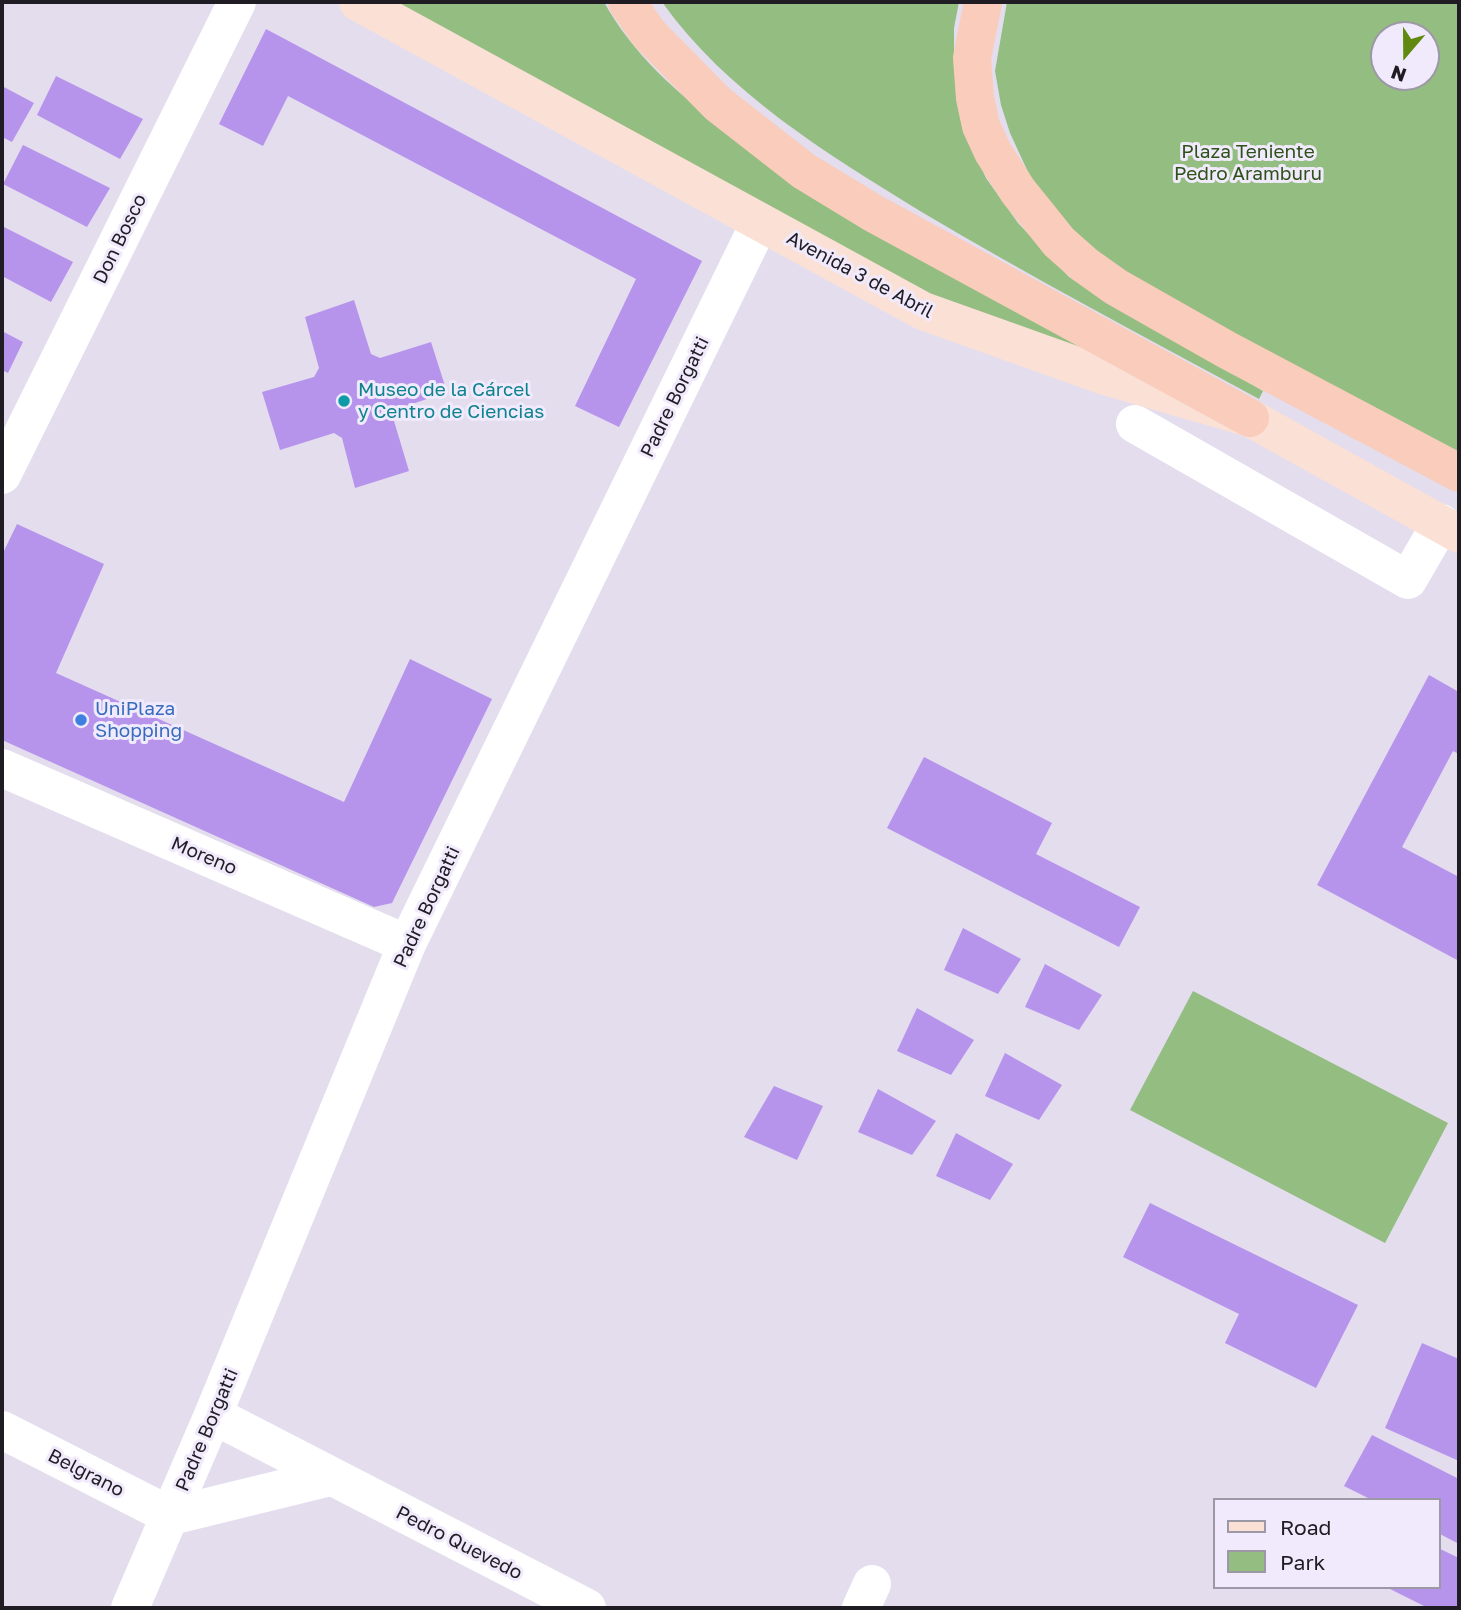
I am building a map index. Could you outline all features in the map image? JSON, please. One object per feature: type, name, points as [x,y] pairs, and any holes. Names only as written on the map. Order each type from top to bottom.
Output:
[{"type":"highway","points":[[627,2],[649,34],[718,104],[804,171],[873,213],[1250,418]]},
{"type":"highway","points":[[983,2],[972,58],[975,98],[981,126],[993,152],[1018,191],[1059,242],[1116,287],[1459,473]]},
{"type":"main road","name":"Avenida 3 de Abril","points":[[358,2],[923,311],[1105,376],[1250,418],[1450,528]]},
{"type":"street","name":"Don Bosco","points":[[3,470],[237,2]]},
{"type":"street","name":"Padre Borgatti","points":[[130,1608],[171,1516],[407,944],[760,222]]},
{"type":"street","points":[[1135,424],[1408,580],[1450,528]]},
{"type":"street","name":"Moreno","points":[[2,768],[407,944]]},
{"type":"street","name":"Pedro Quevedo","points":[[213,1415],[587,1608]]},
{"type":"street","name":"Belgrano","points":[[2,1430],[171,1516]]},
{"type":"street","points":[[171,1516],[330,1477]]},
{"type":"green space","points":[[390,2],[604,2],[628,38],[656,71],[689,101],[725,128],[802,178],[1091,350],[974,319]]},
{"type":"green space","points":[[662,2],[959,2],[954,28],[954,63],[974,152],[986,178],[1018,223],[1069,277],[1263,391],[1259,399],[1004,260],[849,167],[747,93],[688,35]]},
{"type":"green space","name":"Plaza Teniente Pedro Aramburu","points":[[1007,2],[1459,2],[1459,457],[1093,258],[1034,185],[1010,133],[1001,105],[995,71]]},
{"type":"green space","points":[[1193,991],[1448,1123],[1385,1243],[1130,1110]]},
{"type":"building","points":[[266,29],[702,261],[619,427],[575,406],[636,279],[288,96],[263,146],[219,124]]},
{"type":"building","points":[[56,76],[143,119],[120,159],[37,115]]},
{"type":"building","points":[[2,86],[34,103],[12,142],[2,137]]},
{"type":"building","points":[[23,145],[110,188],[87,227],[3,184]]},
{"type":"building","points":[[2,226],[73,262],[51,302],[2,276]]},
{"type":"building","name":"Museo de la Cárcel y Centro de Ciencias","points":[[354,300],[371,354],[380,358],[431,342],[447,392],[398,409],[394,421],[409,471],[355,488],[342,438],[334,433],[280,450],[262,392],[314,377],[319,368],[305,317]]},
{"type":"building","points":[[2,331],[23,342],[8,373],[2,370]]},
{"type":"building","name":"UniPlaza Shopping","points":[[17,524],[104,564],[56,673],[344,802],[410,659],[492,699],[392,903],[374,907],[2,740],[2,555]]},
{"type":"building","points":[[1429,675],[1459,692],[1459,754],[1453,751],[1402,847],[1459,877],[1459,961],[1317,885]]},
{"type":"building","points":[[924,757],[1052,823],[1036,854],[1140,907],[1119,947],[887,828]]},
{"type":"building","points":[[963,928],[1021,959],[998,994],[944,970]]},
{"type":"building","points":[[1045,964],[1102,995],[1079,1030],[1025,1007]]},
{"type":"building","points":[[917,1008],[974,1040],[951,1075],[897,1051]]},
{"type":"building","points":[[1005,1053],[1062,1085],[1039,1120],[985,1096]]},
{"type":"building","points":[[774,1086],[823,1106],[797,1160],[744,1137]]},
{"type":"building","points":[[878,1089],[936,1121],[912,1155],[858,1132]]},
{"type":"building","points":[[956,1133],[1013,1164],[990,1200],[936,1176]]},
{"type":"building","points":[[1150,1203],[1358,1305],[1316,1388],[1225,1343],[1239,1314],[1123,1257]]},
{"type":"building","points":[[1422,1343],[1459,1359],[1459,1461],[1385,1428]]},
{"type":"building","points":[[1372,1435],[1459,1479],[1459,1544],[1440,1534],[1440,1498],[1368,1498],[1344,1486]]},
{"type":"building","points":[[1440,1549],[1459,1558],[1459,1608],[1428,1608],[1390,1589],[1440,1589]]},
{"type":"place","name":"Museo de la Cárcel y Centro de Ciencias","points":[[344,401]]},
{"type":"place","name":"UniPlaza Shopping","points":[[81,720]]}]
